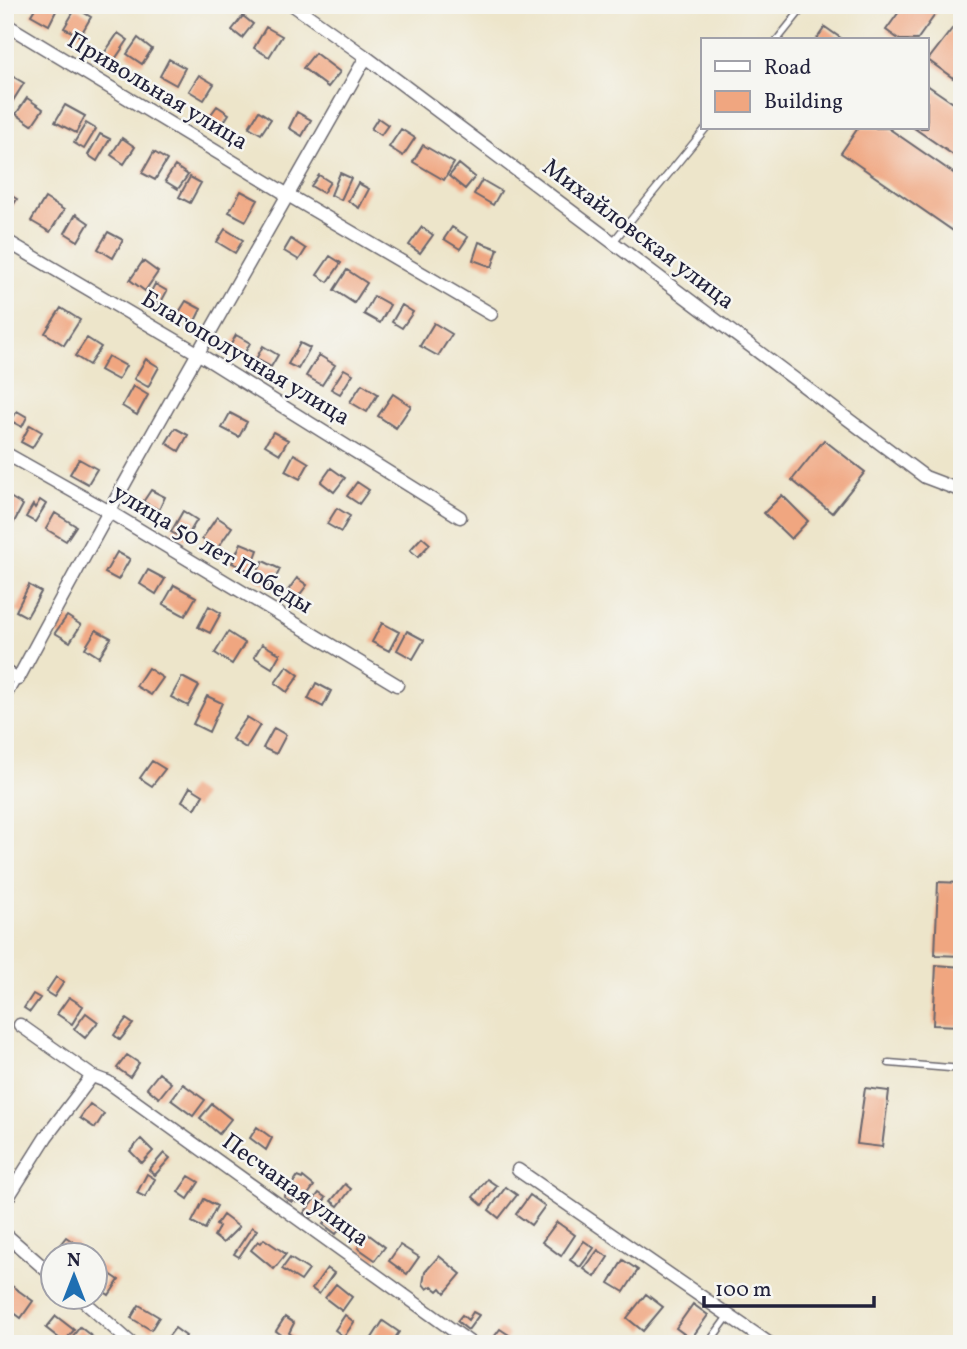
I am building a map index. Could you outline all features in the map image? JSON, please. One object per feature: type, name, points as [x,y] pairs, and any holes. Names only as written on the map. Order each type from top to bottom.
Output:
[{"type":"street","name":"Михайловская улица","points":[[293,5],[925,477],[962,491]]},
{"type":"street","name":"Привольная улица","points":[[5,24],[491,314]]},
{"type":"street","points":[[5,671],[18,679],[107,511],[199,354],[366,57]]},
{"type":"street","name":"Благополучная улица","points":[[5,240],[199,354],[460,517]]},
{"type":"street","name":"улица 50 лет Победы","points":[[5,453],[397,685]]},
{"type":"street","name":"Песчаная улица","points":[[20,1025],[92,1076],[108,1082],[472,1344]]},
{"type":"street","points":[[7,1194],[92,1076]]},
{"type":"street","points":[[518,1170],[770,1344]]},
{"type":"street","points":[[5,1234],[38,1263]]},
{"type":"street","points":[[93,1310],[132,1344]]},
{"type":"lane","points":[[779,38],[805,5]]},
{"type":"lane","points":[[612,243],[704,130]]},
{"type":"lane","points":[[5,701],[18,679]]},
{"type":"lane","points":[[889,1063],[962,1069]]},
{"type":"lane","points":[[708,1344],[729,1315]]},
{"type":"building","points":[[37,5],[51,5],[57,9],[49,25],[31,15]]},
{"type":"building","points":[[904,5],[942,5],[918,38],[897,38],[886,30]]},
{"type":"building","points":[[76,8],[91,17],[80,36],[64,28]]},
{"type":"building","points":[[243,16],[253,24],[242,38],[232,30]]},
{"type":"building","points":[[962,16],[962,66],[953,78],[928,60]]},
{"type":"building","points":[[266,27],[282,36],[269,57],[254,48]]},
{"type":"building","points":[[825,27],[841,38],[817,38]]},
{"type":"building","points":[[118,33],[128,40],[113,62],[103,55]]},
{"type":"building","points":[[138,38],[152,49],[142,64],[127,54]]},
{"type":"building","points":[[315,53],[340,72],[328,87],[303,68]]},
{"type":"building","points":[[169,59],[185,68],[176,85],[160,76]]},
{"type":"building","points":[[5,72],[24,83],[9,107],[5,104]]},
{"type":"building","points":[[199,75],[214,84],[204,100],[189,91]]},
{"type":"building","points":[[928,86],[962,109],[962,161],[917,130],[928,130]]},
{"type":"building","points":[[27,98],[43,109],[32,125],[16,114]]},
{"type":"building","points":[[65,105],[85,116],[76,133],[55,122]]},
{"type":"building","points":[[217,106],[229,114],[222,125],[209,117]]},
{"type":"building","points":[[259,111],[271,119],[261,134],[249,127]]},
{"type":"building","points":[[297,112],[311,120],[302,136],[289,128]]},
{"type":"building","points":[[378,118],[388,125],[381,135],[371,129]]},
{"type":"building","points":[[86,123],[96,129],[84,149],[74,143]]},
{"type":"building","points":[[401,129],[415,138],[403,156],[389,147]]},
{"type":"building","points":[[857,130],[891,130],[962,179],[962,237],[841,153]]},
{"type":"building","points":[[100,134],[110,139],[97,161],[88,155]]},
{"type":"building","points":[[122,138],[135,147],[124,164],[111,155]]},
{"type":"building","points":[[423,145],[454,163],[444,180],[413,162]]},
{"type":"building","points":[[154,152],[167,160],[155,180],[142,173]]},
{"type":"building","points":[[459,164],[475,177],[465,189],[449,176]]},
{"type":"building","points":[[175,166],[188,175],[178,189],[165,181]]},
{"type":"building","points":[[340,173],[351,178],[341,200],[331,195]]},
{"type":"building","points":[[319,175],[330,182],[323,193],[311,186]]},
{"type":"building","points":[[190,177],[201,183],[190,203],[179,197]]},
{"type":"building","points":[[482,180],[501,191],[493,205],[474,194]]},
{"type":"building","points":[[358,183],[369,189],[359,208],[348,201]]},
{"type":"building","points":[[241,191],[258,200],[246,221],[229,212]]},
{"type":"building","points":[[5,192],[17,199],[5,218]]},
{"type":"building","points":[[45,198],[64,210],[50,232],[31,221]]},
{"type":"building","points":[[76,214],[89,223],[78,241],[65,233]]},
{"type":"building","points":[[422,227],[433,235],[420,253],[409,245]]},
{"type":"building","points":[[452,227],[468,237],[460,249],[444,239]]},
{"type":"building","points":[[225,229],[243,240],[235,253],[217,242]]},
{"type":"building","points":[[108,232],[123,240],[113,258],[98,249]]},
{"type":"building","points":[[291,239],[306,249],[299,260],[284,251]]},
{"type":"building","points":[[479,242],[498,249],[492,267],[473,260]]},
{"type":"building","points":[[330,256],[341,263],[328,282],[317,275]]},
{"type":"building","points":[[143,261],[158,272],[145,291],[130,280]]},
{"type":"building","points":[[347,270],[367,283],[354,303],[334,290]]},
{"type":"building","points":[[155,284],[167,291],[160,304],[148,297]]},
{"type":"building","points":[[374,296],[390,305],[380,323],[364,314]]},
{"type":"building","points":[[186,301],[201,309],[194,323],[178,314]]},
{"type":"building","points":[[402,305],[413,312],[402,328],[392,322]]},
{"type":"building","points":[[61,308],[80,320],[64,345],[45,333]]},
{"type":"building","points":[[434,323],[452,334],[438,356],[420,346]]},
{"type":"building","points":[[236,335],[250,343],[243,356],[229,348]]},
{"type":"building","points":[[87,338],[101,347],[89,365],[75,356]]},
{"type":"building","points":[[300,343],[310,348],[298,369],[288,364]]},
{"type":"building","points":[[263,346],[278,355],[271,367],[256,359]]},
{"type":"building","points":[[319,355],[335,365],[322,385],[306,376]]},
{"type":"building","points":[[108,356],[126,366],[118,380],[100,370]]},
{"type":"building","points":[[146,359],[159,367],[148,387],[134,379]]},
{"type":"building","points":[[344,369],[353,374],[340,394],[331,389]]},
{"type":"building","points":[[362,384],[378,394],[367,412],[350,402]]},
{"type":"building","points":[[133,386],[148,395],[137,415],[122,406]]},
{"type":"building","points":[[393,394],[411,406],[396,428],[378,416]]},
{"type":"building","points":[[17,411],[27,417],[22,427],[11,421]]},
{"type":"building","points":[[230,413],[247,422],[239,437],[222,428]]},
{"type":"building","points":[[30,425],[42,432],[32,448],[21,442]]},
{"type":"building","points":[[175,428],[188,435],[179,451],[166,443]]},
{"type":"building","points":[[273,432],[288,440],[280,454],[265,445]]},
{"type":"building","points":[[824,440],[865,472],[832,513],[792,480]]},
{"type":"building","points":[[294,454],[309,463],[300,479],[285,471]]},
{"type":"building","points":[[79,459],[97,469],[88,484],[70,474]]},
{"type":"building","points":[[331,468],[345,478],[334,492],[321,482]]},
{"type":"building","points":[[357,482],[369,490],[359,504],[347,496]]},
{"type":"building","points":[[151,490],[165,497],[159,510],[143,502]]},
{"type":"building","points":[[782,495],[808,521],[791,539],[764,513]]},
{"type":"building","points":[[10,497],[23,505],[13,524],[5,519],[5,506]]},
{"type":"building","points":[[40,500],[46,504],[35,522],[26,517],[33,505],[35,508]]},
{"type":"building","points":[[337,508],[350,516],[341,532],[327,524]]},
{"type":"building","points":[[183,511],[197,520],[185,540],[171,532]]},
{"type":"building","points":[[55,513],[76,526],[66,541],[46,529]]},
{"type":"building","points":[[217,517],[232,527],[217,549],[202,539]]},
{"type":"building","points":[[422,537],[430,544],[418,557],[410,550]]},
{"type":"building","points":[[241,543],[258,550],[250,571],[232,563]]},
{"type":"building","points":[[117,552],[130,559],[118,580],[105,573]]},
{"type":"building","points":[[263,561],[280,569],[271,588],[254,579]]},
{"type":"building","points":[[148,570],[165,579],[156,594],[140,584]]},
{"type":"building","points":[[297,578],[307,585],[295,601],[286,593]]},
{"type":"building","points":[[29,585],[41,592],[27,617],[16,611]]},
{"type":"building","points":[[174,585],[196,597],[185,616],[163,604]]},
{"type":"building","points":[[209,606],[221,613],[210,633],[198,627]]},
{"type":"building","points":[[67,616],[81,625],[70,642],[55,633]]},
{"type":"building","points":[[382,623],[399,632],[389,651],[372,642]]},
{"type":"building","points":[[96,630],[111,638],[99,657],[85,648]]},
{"type":"building","points":[[407,631],[424,640],[413,659],[397,650]]},
{"type":"building","points":[[228,632],[245,643],[232,664],[215,653]]},
{"type":"building","points":[[262,644],[280,654],[272,668],[254,657]]},
{"type":"building","points":[[287,666],[299,675],[287,692],[275,683]]},
{"type":"building","points":[[148,668],[163,678],[151,695],[136,686]]},
{"type":"building","points":[[182,677],[199,686],[188,706],[171,697]]},
{"type":"building","points":[[316,683],[331,691],[323,707],[308,699]]},
{"type":"building","points":[[207,696],[222,703],[209,732],[193,724]]},
{"type":"building","points":[[247,717],[260,725],[246,748],[232,739]]},
{"type":"building","points":[[274,728],[286,735],[276,754],[263,748]]},
{"type":"building","points":[[152,761],[165,769],[152,786],[140,778]]},
{"type":"building","points":[[190,787],[203,795],[195,809],[182,801]]},
{"type":"building","points":[[938,882],[962,883],[962,956],[935,955]]},
{"type":"building","points":[[936,965],[962,967],[962,1026],[933,1025]]},
{"type":"building","points":[[56,977],[64,982],[54,997],[46,992]]},
{"type":"building","points":[[33,994],[40,998],[30,1012],[24,1008]]},
{"type":"building","points":[[69,997],[83,1006],[72,1024],[57,1014]]},
{"type":"building","points":[[86,1013],[98,1022],[85,1038],[74,1029]]},
{"type":"building","points":[[126,1019],[133,1024],[120,1040],[114,1035]]},
{"type":"building","points":[[127,1055],[139,1063],[130,1077],[117,1068]]},
{"type":"building","points":[[159,1073],[171,1083],[159,1098],[147,1088]]},
{"type":"building","points":[[183,1084],[205,1100],[193,1116],[171,1100]]},
{"type":"building","points":[[865,1088],[889,1091],[882,1147],[857,1144]]},
{"type":"building","points":[[90,1104],[104,1114],[95,1128],[80,1118]]},
{"type":"building","points":[[212,1104],[231,1119],[219,1134],[200,1118]]},
{"type":"building","points":[[257,1127],[272,1138],[266,1150],[250,1138]]},
{"type":"building","points":[[141,1139],[153,1151],[142,1163],[130,1151]]},
{"type":"building","points":[[164,1153],[170,1158],[155,1175],[149,1170]]},
{"type":"building","points":[[147,1174],[155,1179],[145,1197],[137,1193]]},
{"type":"building","points":[[189,1176],[199,1182],[188,1199],[178,1192]]},
{"type":"building","points":[[297,1177],[303,1177],[314,1186],[303,1202],[298,1199],[297,1202],[292,1202],[284,1197]]},
{"type":"building","points":[[487,1179],[497,1186],[482,1205],[473,1197]]},
{"type":"building","points":[[345,1184],[351,1189],[338,1206],[331,1201]]},
{"type":"building","points":[[506,1187],[517,1195],[499,1218],[489,1210]]},
{"type":"building","points":[[319,1193],[326,1198],[311,1218],[304,1213]]},
{"type":"building","points":[[530,1195],[545,1206],[531,1225],[516,1214]]},
{"type":"building","points":[[204,1199],[217,1206],[205,1229],[192,1222]]},
{"type":"building","points":[[333,1212],[346,1221],[336,1234],[323,1224]]},
{"type":"building","points":[[223,1215],[239,1227],[223,1243],[214,1236],[219,1227],[216,1225]]},
{"type":"building","points":[[557,1222],[575,1235],[561,1256],[542,1242]]},
{"type":"building","points":[[252,1227],[257,1230],[239,1257],[234,1254]]},
{"type":"building","points":[[368,1234],[385,1247],[375,1260],[358,1248]]},
{"type":"building","points":[[264,1239],[286,1254],[274,1269],[251,1250],[258,1241],[261,1243]]},
{"type":"building","points":[[584,1241],[594,1248],[580,1267],[570,1260]]},
{"type":"building","points":[[400,1245],[419,1257],[407,1274],[389,1261]]},
{"type":"building","points":[[598,1250],[608,1257],[595,1277],[584,1269]]},
{"type":"building","points":[[439,1256],[461,1274],[445,1293],[441,1288],[438,1291],[432,1286],[427,1289],[423,1284],[425,1272]]},
{"type":"building","points":[[290,1258],[309,1270],[301,1281],[282,1269]]},
{"type":"building","points":[[623,1260],[638,1270],[624,1292],[609,1283]]},
{"type":"building","points":[[327,1268],[334,1273],[319,1294],[312,1289]]},
{"type":"building","points":[[110,1274],[119,1280],[109,1295],[108,1294]]},
{"type":"building","points":[[5,1281],[33,1301],[21,1318],[5,1306]]},
{"type":"building","points":[[336,1284],[352,1297],[342,1311],[325,1298]]},
{"type":"building","points":[[646,1294],[663,1307],[643,1331],[627,1318]]},
{"type":"building","points":[[693,1304],[708,1315],[691,1339],[676,1328]]},
{"type":"building","points":[[139,1305],[159,1317],[151,1330],[131,1318]]},
{"type":"building","points":[[473,1312],[479,1315],[468,1330],[457,1321],[462,1315],[468,1320]]},
{"type":"building","points":[[345,1315],[354,1322],[344,1337],[335,1330]]},
{"type":"building","points":[[56,1316],[74,1330],[64,1342],[46,1328]]},
{"type":"building","points":[[285,1317],[294,1323],[289,1333],[305,1344],[295,1344],[276,1331]]},
{"type":"building","points":[[383,1321],[399,1332],[391,1344],[368,1344]]},
{"type":"building","points":[[80,1327],[99,1342],[98,1344],[73,1344],[69,1341]]},
{"type":"building","points":[[175,1328],[186,1336],[181,1344],[163,1344]]},
{"type":"building","points":[[500,1329],[509,1335],[503,1344],[495,1344],[491,1341]]}]
